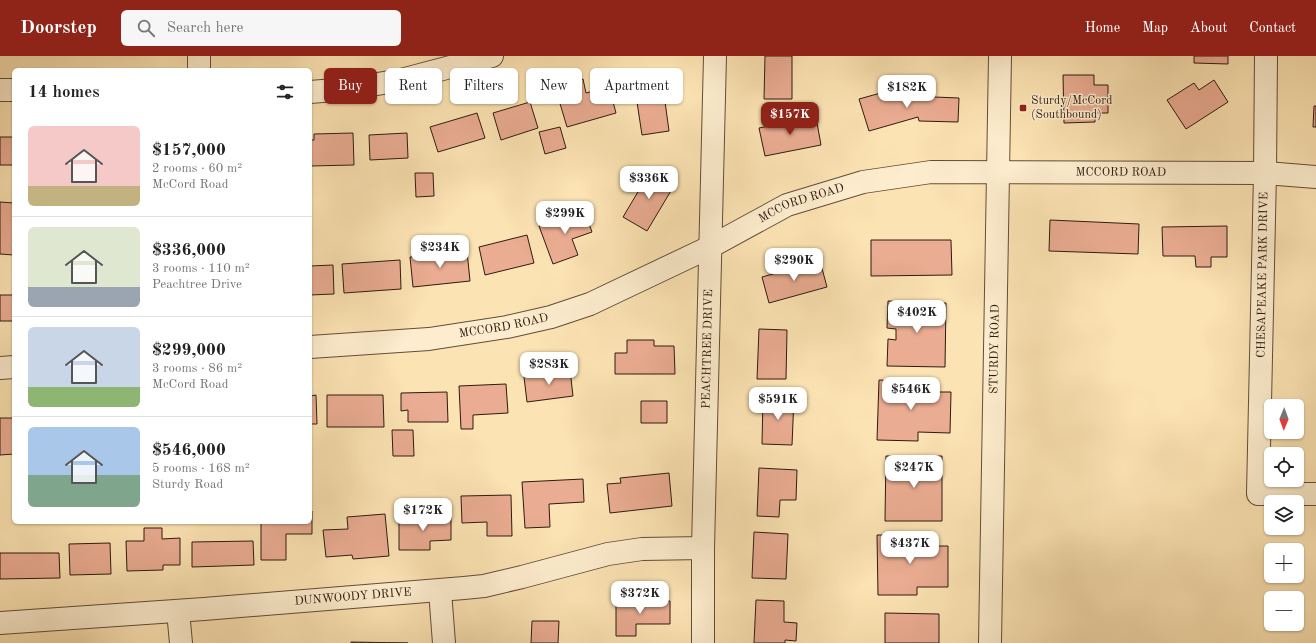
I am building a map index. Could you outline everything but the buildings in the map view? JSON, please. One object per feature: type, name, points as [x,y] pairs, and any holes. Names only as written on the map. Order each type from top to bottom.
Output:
[{"type":"street","points":[[199,56],[199,68]]},
{"type":"street","points":[[312,92],[400,80],[492,56]]},
{"type":"street","name":"PEACHTREE DRIVE","points":[[703,643],[703,548],[715,56]]},
{"type":"street","name":"STURDY ROAD","points":[[990,643],[1000,56]]},
{"type":"street","name":"CHESAPEAKE PARK DRIVE","points":[[1266,56],[1258,494],[1316,494]]},
{"type":"street","points":[[0,90],[12,90]]},
{"type":"street","name":"MCCORD ROAD","points":[[312,347],[429,339],[506,328],[551,316],[590,304],[710,247],[788,205],[863,182],[931,172],[1265,174],[1316,177]]},
{"type":"street","points":[[0,368],[12,367]]},
{"type":"street","name":"DUNWOODY DRIVE","points":[[0,623],[440,591],[484,586],[608,554],[642,549],[703,548]]},
{"type":"street","points":[[440,591],[444,643]]},
{"type":"street","points":[[178,611],[181,643]]},
{"type":"place","name":"Sturdy/McCord (Southbound)","points":[[1023,108]]}]
